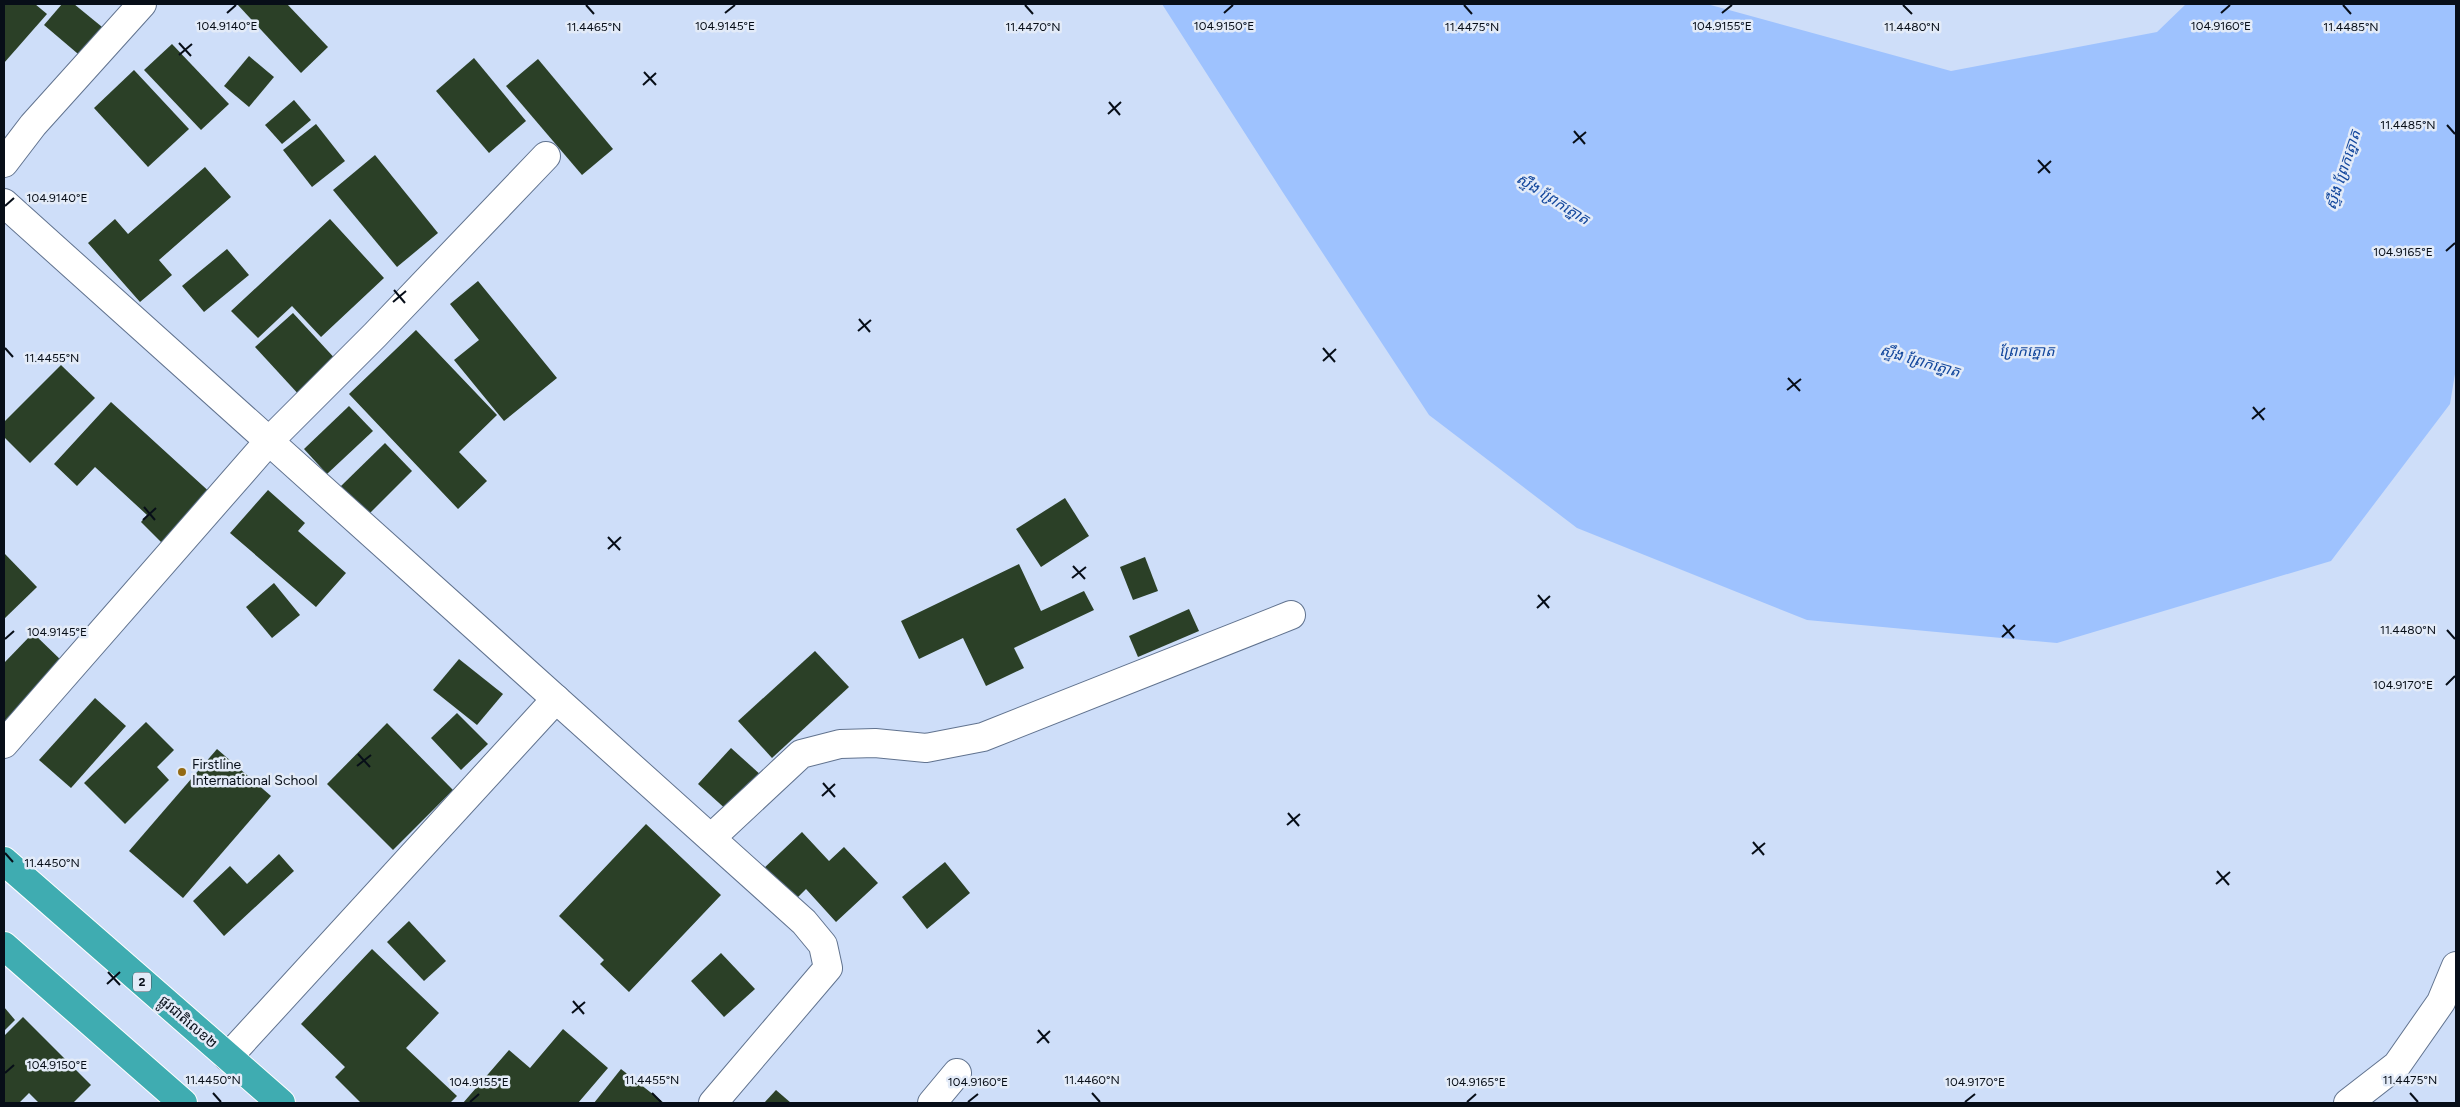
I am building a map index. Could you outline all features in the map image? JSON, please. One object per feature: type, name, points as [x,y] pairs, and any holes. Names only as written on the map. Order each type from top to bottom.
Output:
[{"type":"highway","name":"ផ្លូវជាតិលេខ២","points":[[4,861],[281,1103]]},
{"type":"highway","points":[[4,946],[183,1103]]},
{"type":"street","points":[[4,163],[33,125],[142,4]]},
{"type":"street","points":[[4,744],[269,441],[375,335],[546,156]]},
{"type":"street","points":[[4,203],[804,922],[823,945],[828,968],[713,1103]]},
{"type":"street","points":[[711,838],[801,754],[840,744],[875,743],[926,748],[983,737],[1290,615]]},
{"type":"street","points":[[228,1057],[556,699]]},
{"type":"street","points":[[2348,1103],[2397,1065],[2449,1005],[2456,966]]},
{"type":"street","points":[[932,1103],[957,1073]]},
{"type":"water","name":"ព្រែកត្នោត","points":[[1162,4],[1707,4],[1951,71],[2157,32],[2186,4],[2456,4],[2456,368],[2450,404],[2331,561],[2057,643],[1807,620],[1577,528],[1429,415]]},
{"type":"building","points":[[4,4],[35,4],[47,14],[4,63]]},
{"type":"building","points":[[62,4],[74,4],[107,31],[84,59],[44,25]]},
{"type":"building","points":[[237,4],[287,4],[328,47],[301,73]]},
{"type":"building","points":[[172,44],[229,104],[201,130],[144,70]]},
{"type":"building","points":[[249,56],[274,77],[249,107],[224,86]]},
{"type":"building","points":[[474,58],[526,121],[489,153],[436,91]]},
{"type":"building","points":[[538,59],[613,149],[582,175],[506,86]]},
{"type":"building","points":[[134,70],[189,129],[148,167],[94,108]]},
{"type":"building","points":[[294,100],[311,120],[282,144],[265,125]]},
{"type":"building","points":[[316,124],[345,161],[312,187],[283,150]]},
{"type":"building","points":[[375,155],[438,233],[397,267],[333,190]]},
{"type":"building","points":[[205,167],[231,197],[159,260],[172,275],[140,302],[88,243],[115,219],[128,234]]},
{"type":"building","points":[[330,219],[384,278],[321,337],[292,306],[258,338],[231,311]]},
{"type":"building","points":[[227,249],[249,275],[204,312],[182,286]]},
{"type":"building","points":[[478,281],[557,378],[504,421],[454,360],[479,340],[450,304]]},
{"type":"building","points":[[293,313],[339,363],[301,397],[255,347]]},
{"type":"building","points":[[416,330],[497,415],[459,452],[487,481],[458,509],[349,394]]},
{"type":"building","points":[[61,365],[95,398],[30,463],[4,437],[4,422]]},
{"type":"building","points":[[111,402],[214,496],[167,548],[141,522],[147,515],[95,467],[77,486],[54,464]]},
{"type":"building","points":[[349,406],[373,431],[327,474],[304,449]]},
{"type":"building","points":[[385,443],[412,471],[368,515],[340,487]]},
{"type":"building","points":[[268,490],[305,523],[298,531],[346,573],[316,607],[230,533]]},
{"type":"building","points":[[1065,498],[1089,536],[1041,567],[1016,529]]},
{"type":"building","points":[[4,553],[37,587],[4,619]]},
{"type":"building","points":[[1145,557],[1158,591],[1133,600],[1120,567]]},
{"type":"building","points":[[1019,564],[1041,611],[1084,591],[1094,610],[1014,648],[1024,668],[986,686],[963,638],[919,659],[901,621]]},
{"type":"building","points":[[274,583],[300,615],[272,638],[246,607]]},
{"type":"building","points":[[1189,609],[1199,631],[1138,657],[1129,636]]},
{"type":"building","points":[[33,633],[64,663],[4,724],[4,663]]},
{"type":"building","points":[[815,651],[849,687],[772,758],[738,721]]},
{"type":"building","points":[[459,659],[503,694],[477,725],[433,690]]},
{"type":"building","points":[[95,698],[126,726],[71,788],[39,760]]},
{"type":"building","points":[[457,713],[488,744],[461,770],[431,738]]},
{"type":"building","points":[[146,722],[174,750],[157,767],[169,780],[125,824],[84,783]]},
{"type":"building","points":[[387,723],[453,790],[393,850],[327,784]]},
{"type":"building","points":[[731,748],[762,776],[729,812],[698,784]]},
{"type":"building","points":[[217,749],[271,796],[183,898],[129,851]]},
{"type":"building","points":[[646,824],[721,895],[629,992],[600,964],[604,960],[559,916]]},
{"type":"building","points":[[802,832],[829,861],[844,847],[878,883],[836,922],[806,889],[793,902],[762,870]]},
{"type":"building","points":[[279,854],[294,871],[224,936],[193,901],[230,866],[247,884]]},
{"type":"building","points":[[945,862],[970,893],[927,929],[902,897]]},
{"type":"building","points":[[409,921],[446,961],[424,981],[387,942]]},
{"type":"building","points":[[372,949],[439,1013],[406,1048],[457,1096],[450,1103],[361,1103],[335,1077],[345,1067],[301,1024]]},
{"type":"building","points":[[721,953],[755,989],[724,1017],[691,981]]},
{"type":"building","points":[[4,1007],[15,1020],[4,1031]]},
{"type":"building","points":[[23,1017],[91,1085],[73,1103],[39,1103],[29,1093],[19,1103],[4,1103],[4,1036]]},
{"type":"building","points":[[563,1029],[608,1068],[578,1103],[463,1103],[509,1050],[530,1068]]},
{"type":"building","points":[[621,1069],[664,1103],[594,1103]]},
{"type":"building","points":[[776,1090],[791,1103],[764,1103]]},
{"type":"place","name":"Firstline International School","points":[[182,772]]},
{"type":"water label","name":"ស្ទឹង ព្រែកត្នោត","points":[[2343,170]]},
{"type":"water label","name":"ស្ទឹង ព្រែកត្នោត","points":[[1553,199]]},
{"type":"water label","name":"ស្ទឹង ព្រែកត្នោត","points":[[1920,361]]}]
